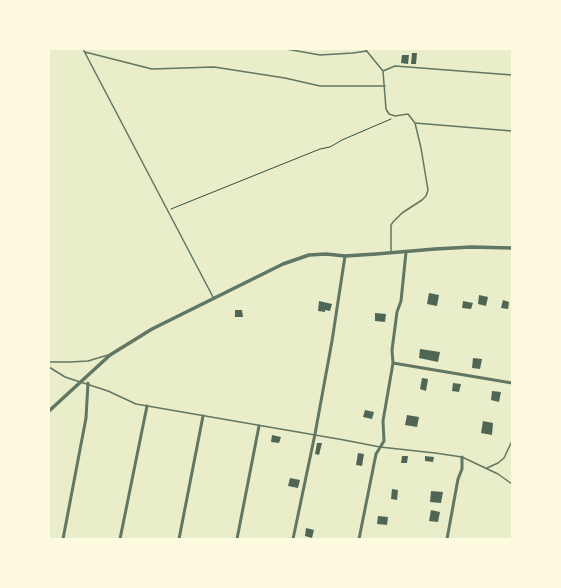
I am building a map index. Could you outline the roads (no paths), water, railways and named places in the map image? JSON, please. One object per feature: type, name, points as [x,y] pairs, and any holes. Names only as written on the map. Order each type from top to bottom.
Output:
[{"type":"street","points":[[49,411],[110,355],[152,329],[283,264],[309,255],[326,254],[345,256],[471,247],[512,248]]},
{"type":"street","points":[[360,539],[376,454],[384,441],[383,421],[393,363],[392,350],[397,312],[401,301],[406,252]]},
{"type":"street","points":[[293,539],[315,434],[332,341],[345,256]]},
{"type":"street","points":[[393,363],[512,383]]},
{"type":"street","points":[[63,539],[86,418],[88,383]]},
{"type":"street","points":[[120,539],[147,406]]},
{"type":"street","points":[[179,539],[202,416]]},
{"type":"street","points":[[237,539],[259,426]]},
{"type":"street","points":[[446,539],[458,479],[462,469],[462,457]]},
{"type":"lane","points":[[83,49],[214,299]]},
{"type":"lane","points":[[286,49],[320,55],[353,54],[366,50],[383,71],[386,109],[389,114],[395,116],[408,114],[415,123],[428,190],[426,196],[422,200],[399,216],[391,225],[391,253]]},
{"type":"lane","points":[[85,52],[152,69],[214,67],[278,76],[320,86],[385,86]]},
{"type":"lane","points":[[383,71],[394,66],[512,75]]},
{"type":"lane","points":[[415,123],[512,131]]},
{"type":"lane","points":[[49,362],[88,361],[110,355]]},
{"type":"lane","points":[[49,367],[65,377],[80,383],[88,383],[136,404],[259,426],[315,434],[380,448],[462,457],[486,468],[512,484]]},
{"type":"lane","points":[[507,382],[512,387]]},
{"type":"lane","points":[[486,468],[498,463],[504,458],[512,441]]}]
